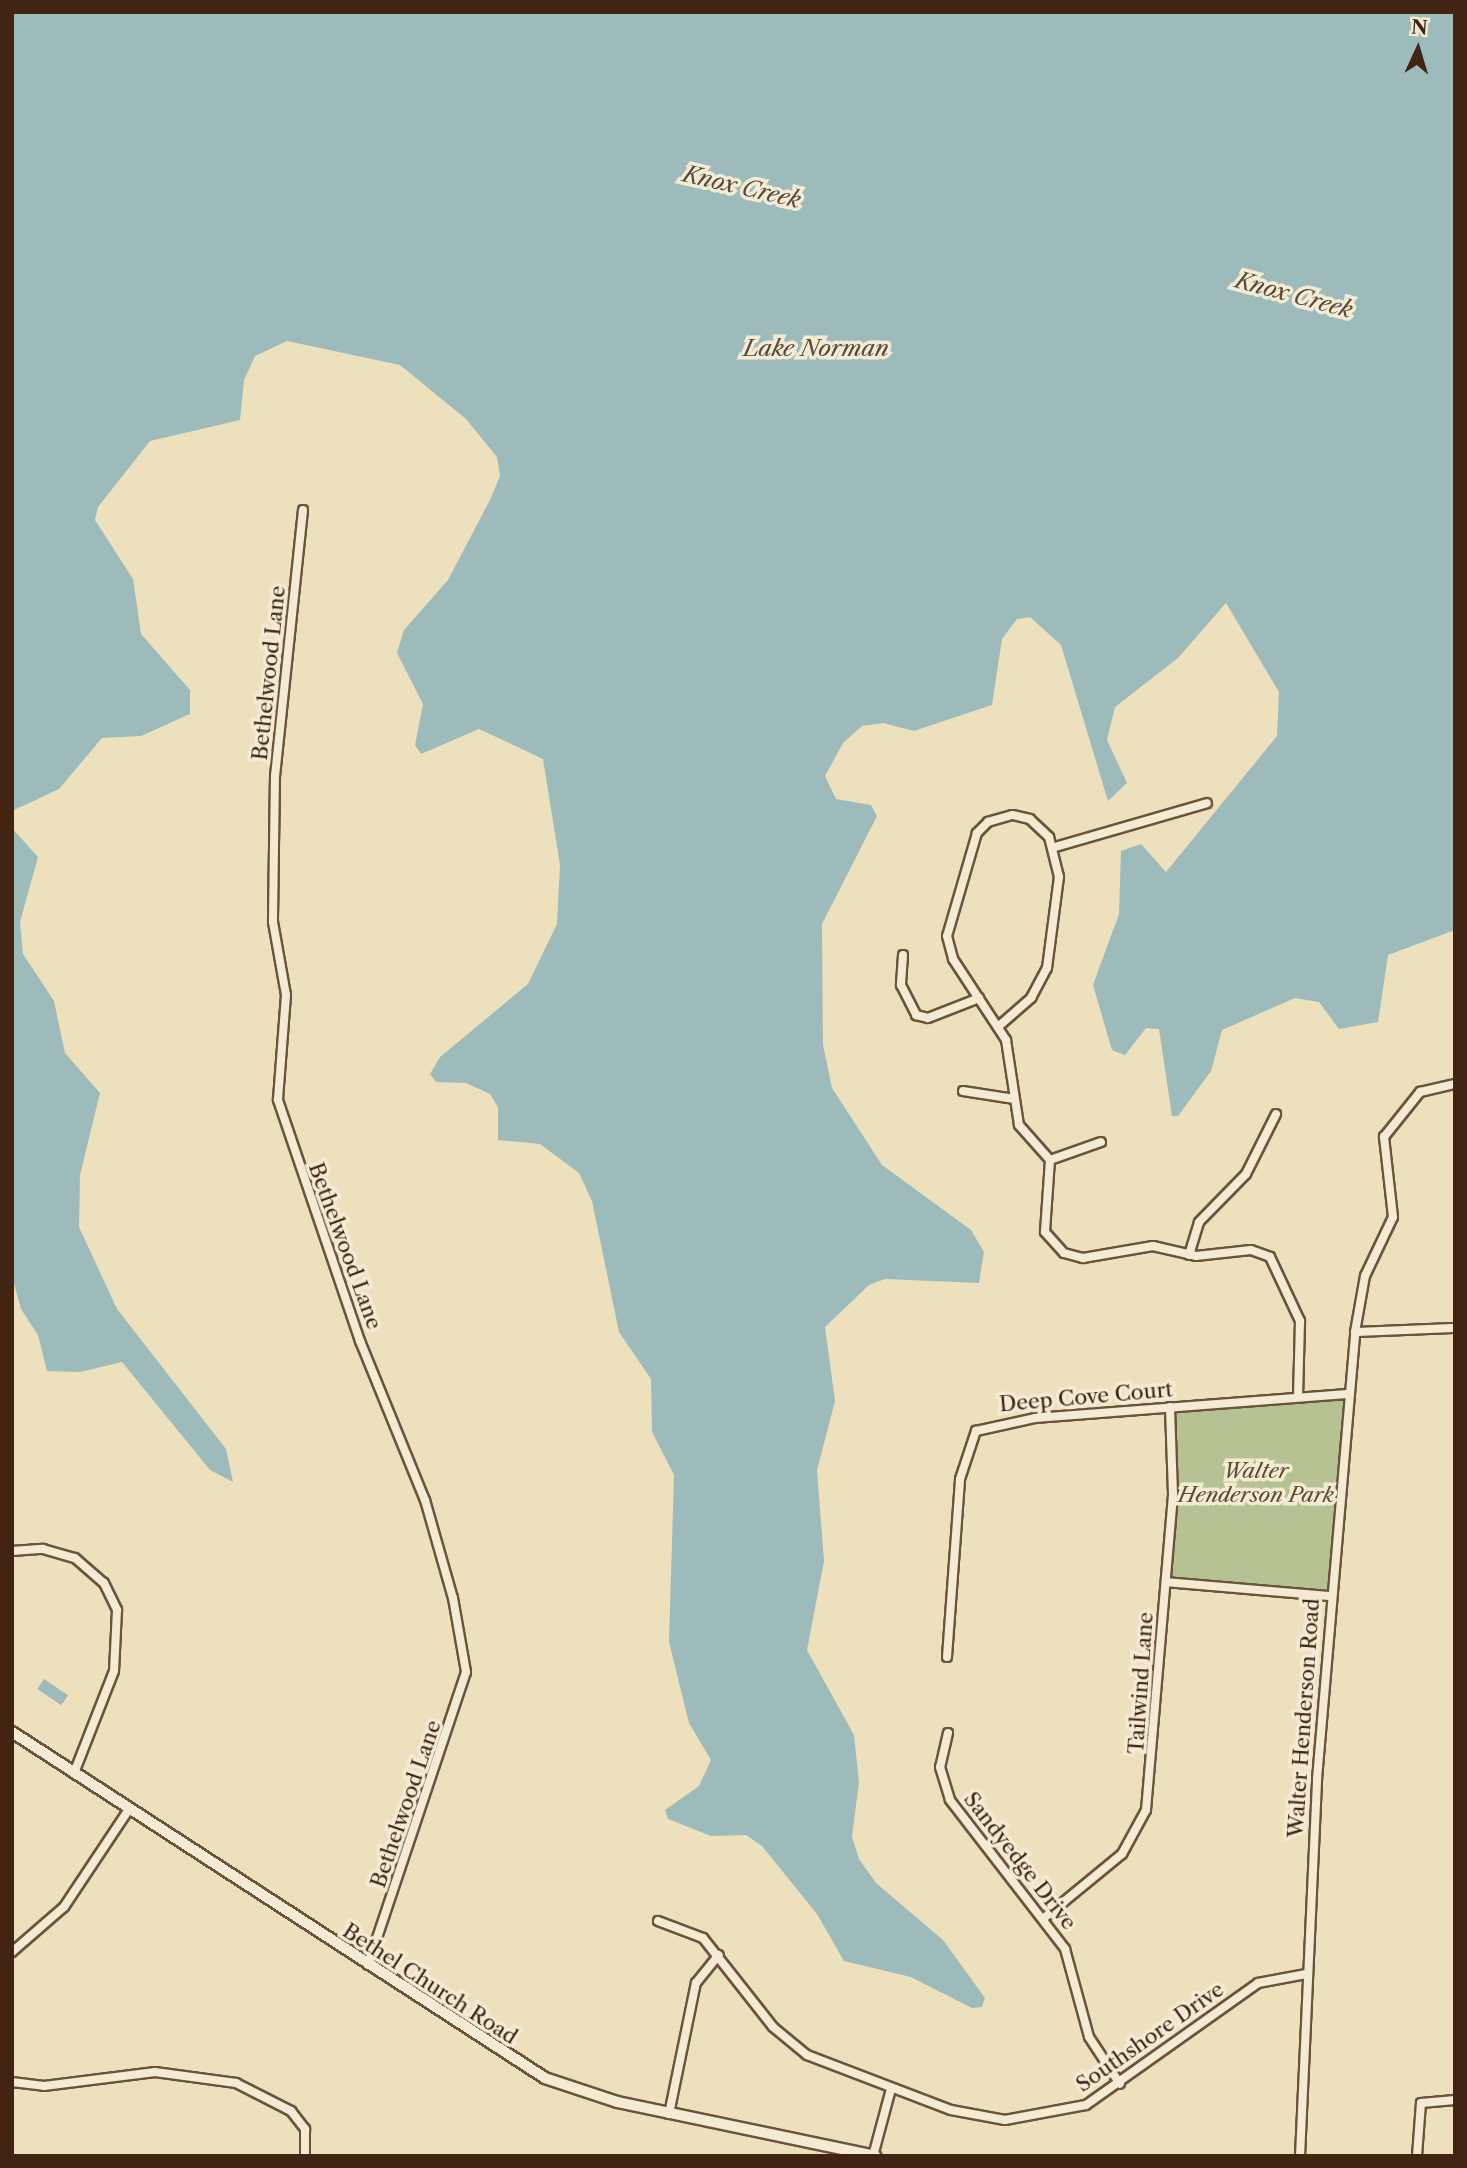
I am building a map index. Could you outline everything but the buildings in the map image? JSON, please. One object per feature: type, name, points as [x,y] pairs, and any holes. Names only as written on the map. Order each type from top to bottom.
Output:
[{"type":"street","name":"Bethelwood Lane","points":[[303,510],[275,775],[273,922],[286,995],[278,1100],[356,1331],[425,1500],[453,1598],[466,1672],[368,1965]]},
{"type":"street","points":[[1055,847],[1207,803]]},
{"type":"street","points":[[999,1026],[1031,998],[1047,968],[1059,877],[1055,847],[1021,816],[994,819],[977,833],[947,936],[953,959],[999,1026],[1010,1053],[1019,1125],[1050,1160],[1044,1227],[1064,1253],[1089,1257],[1153,1246],[1189,1255],[1251,1250],[1277,1263],[1302,1330],[1298,1397]]},
{"type":"street","points":[[903,955],[901,985],[916,1015],[928,1018],[979,998]]},
{"type":"street","name":"Walter Henderson Road","points":[[1300,2156],[1306,1974],[1330,1596],[1347,1394],[1355,1332],[1363,1284],[1393,1217],[1385,1135],[1420,1092],[1455,1084]]},
{"type":"street","points":[[963,1091],[1014,1099]]},
{"type":"street","points":[[1189,1255],[1199,1222],[1246,1174],[1276,1114]]},
{"type":"street","points":[[1050,1160],[1101,1142]]},
{"type":"street","points":[[1355,1332],[1455,1328]]},
{"type":"street","name":"Deep Cove Court","points":[[947,1657],[960,1479],[971,1436],[1001,1422],[1347,1394]]},
{"type":"street","name":"Tailwind Lane","points":[[1044,1918],[1122,1854],[1142,1823],[1174,1471],[1170,1407]]},
{"type":"street","points":[[12,1551],[35,1548],[75,1558],[99,1577],[117,1610],[114,1671],[74,1773]]},
{"type":"street","points":[[1166,1582],[1330,1596]]},
{"type":"street","name":"Bethel Church Road","points":[[12,1732],[545,2078],[669,2114],[874,2156]]},
{"type":"street","name":"Sandyedge Drive","points":[[948,1733],[940,1767],[950,1800],[1044,1918],[1070,1959],[1094,2047],[1121,2084]]},
{"type":"street","points":[[12,1952],[64,1907],[129,1809]]},
{"type":"street","name":"Southshore Drive","points":[[658,1921],[692,1930],[719,1955],[794,2046],[891,2089],[968,2115],[1027,2120],[1086,2105],[1121,2084],[1258,1983],[1306,1974]]},
{"type":"street","points":[[669,2114],[696,1983],[719,1955]]},
{"type":"street","points":[[12,2082],[44,2086],[155,2072],[236,2083],[270,2096],[297,2117],[307,2138],[305,2156]]},
{"type":"street","points":[[874,2156],[891,2089]]},
{"type":"street","points":[[1417,2156],[1421,2103],[1455,2100]]},
{"type":"green space","name":"Walter Henderson Park","points":[[1347,1394],[1330,1595],[1166,1582],[1171,1407]]},
{"type":"water","name":"Lake Norman","points":[[12,12],[1455,12],[1455,930],[1388,955],[1378,1022],[1339,1029],[1319,1002],[1295,998],[1222,1030],[1211,1071],[1178,1116],[1172,1116],[1159,1029],[1146,1028],[1125,1055],[1112,1050],[1093,985],[1119,914],[1121,851],[1141,844],[1166,872],[1277,736],[1279,692],[1226,603],[1178,658],[1115,707],[1107,740],[1127,783],[1108,801],[1061,645],[1030,617],[1017,619],[1002,639],[992,705],[914,731],[883,723],[862,726],[843,743],[825,776],[836,799],[871,805],[877,816],[822,924],[823,1045],[832,1088],[882,1165],[971,1230],[984,1252],[979,1283],[885,1279],[869,1285],[825,1327],[835,1401],[817,1470],[824,1561],[807,1650],[854,1735],[859,1782],[852,1837],[859,1859],[876,1883],[943,1940],[985,1998],[982,2007],[972,2008],[911,1977],[844,1961],[817,1914],[762,1846],[746,1835],[711,1836],[668,1819],[665,1810],[699,1786],[711,1760],[689,1723],[669,1642],[674,1475],[652,1432],[651,1379],[619,1332],[592,1201],[579,1173],[540,1144],[498,1140],[498,1107],[490,1094],[466,1083],[436,1082],[430,1074],[440,1057],[528,984],[557,924],[560,865],[543,759],[479,729],[421,754],[415,745],[423,704],[397,653],[404,630],[448,580],[500,476],[497,457],[466,419],[400,365],[287,341],[255,356],[244,380],[240,420],[150,441],[98,507],[95,520],[133,579],[141,634],[190,690],[190,714],[141,736],[102,738],[59,789],[12,811]]},
{"type":"water","points":[[12,828],[38,857],[20,922],[23,954],[54,1001],[65,1053],[100,1093],[80,1175],[79,1227],[117,1309],[226,1449],[233,1482],[210,1470],[122,1362],[80,1372],[47,1371],[38,1335],[21,1309],[12,1276]]},
{"type":"water","points":[[44,1679],[68,1695],[61,1705],[37,1689]]},
{"type":"water label","name":"Knox Creek","points":[[742,187]]},
{"type":"water label","name":"Knox Creek","points":[[1294,295]]}]
